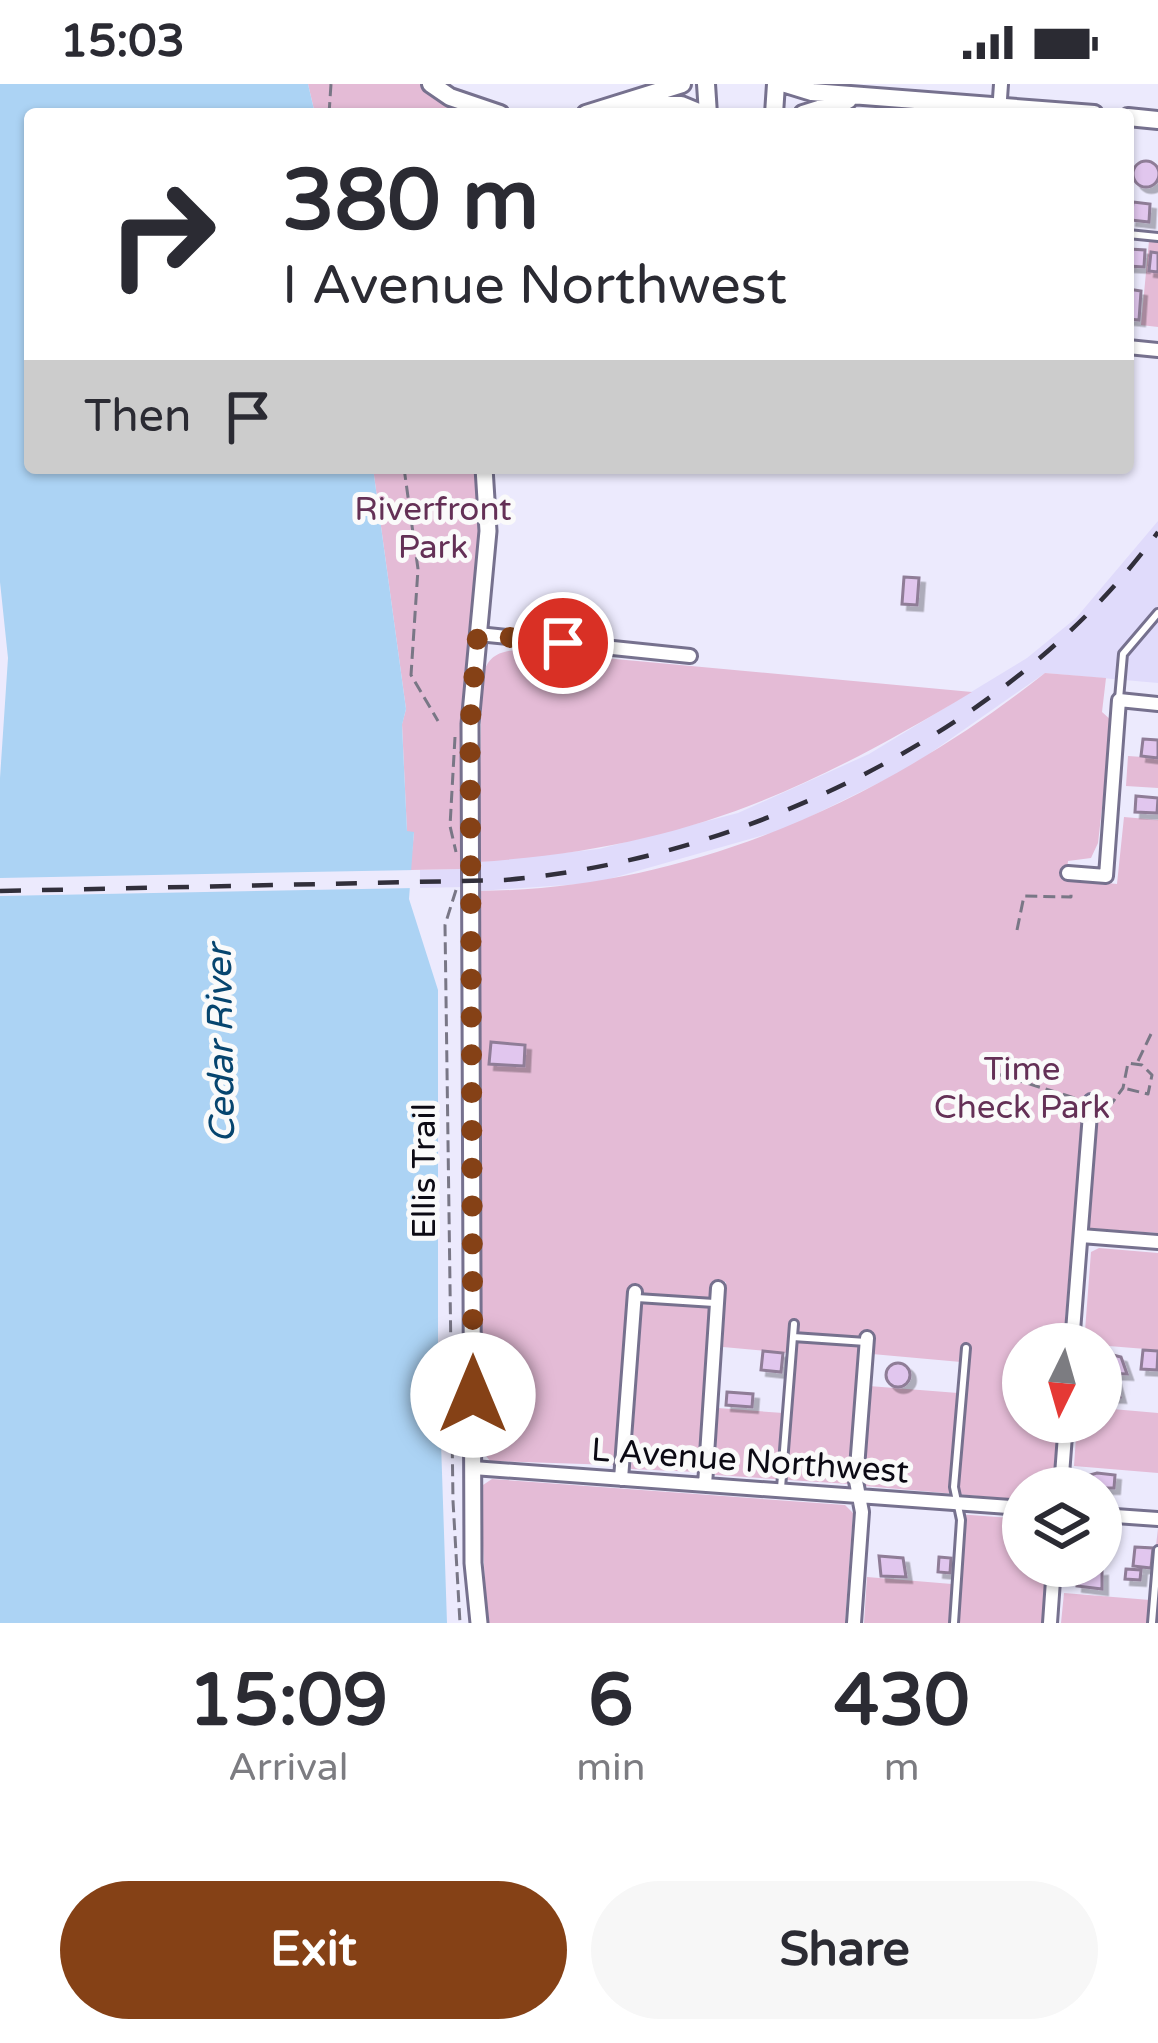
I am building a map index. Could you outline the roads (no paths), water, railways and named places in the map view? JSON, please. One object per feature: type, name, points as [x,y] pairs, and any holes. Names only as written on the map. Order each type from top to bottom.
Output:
[{"type":"main road","points":[[431,84],[450,97],[482,108]]},
{"type":"main road","points":[[606,108],[682,84]]},
{"type":"main road","points":[[786,84],[812,92],[990,108]]},
{"type":"main road","points":[[822,108],[866,94]]},
{"type":"main road","points":[[619,104],[689,108]]},
{"type":"street","points":[[479,1623],[473,1468],[470,724],[488,531],[484,474]]},
{"type":"street","points":[[478,634],[690,656]]},
{"type":"street","points":[[1068,873],[1106,876],[1119,700],[1158,704]]},
{"type":"street","points":[[1074,1323],[1091,1102]]},
{"type":"street","points":[[1081,1236],[1158,1242]]},
{"type":"street","points":[[705,1485],[718,1288]]},
{"type":"street","points":[[621,1479],[635,1295]]},
{"type":"street","points":[[854,1623],[867,1340]]},
{"type":"street","name":"L Avenue Northwest","points":[[473,1468],[1002,1506]]},
{"type":"street","points":[[1122,1516],[1158,1519]]},
{"type":"street","points":[[1050,1623],[1053,1587]]},
{"type":"lane","points":[[1119,700],[1123,654],[1158,614]]},
{"type":"lane","points":[[635,1295],[717,1304]]},
{"type":"lane","points":[[781,1490],[794,1324]]},
{"type":"lane","points":[[794,1337],[867,1340]]},
{"type":"lane","points":[[954,1623],[962,1520],[957,1503],[965,1348]]},
{"type":"lane","points":[[1152,1623],[1158,1550]]},
{"type":"water","name":"Cedar River","points":[[0,84],[308,84],[314,108],[24,108],[24,474],[374,474],[406,709],[402,725],[407,831],[414,832],[409,899],[438,990],[438,1352],[447,1623],[0,1623],[0,778],[8,658],[0,582]]},
{"type":"railway","points":[[0,891],[505,880],[596,867],[688,845],[780,813],[868,772],[952,724],[1029,667],[1098,603],[1158,532]]},
{"type":"park label","name":"Riverfront Park","points":[[433,528]]},
{"type":"park label","name":"Time Check Park","points":[[1022,1088]]}]
